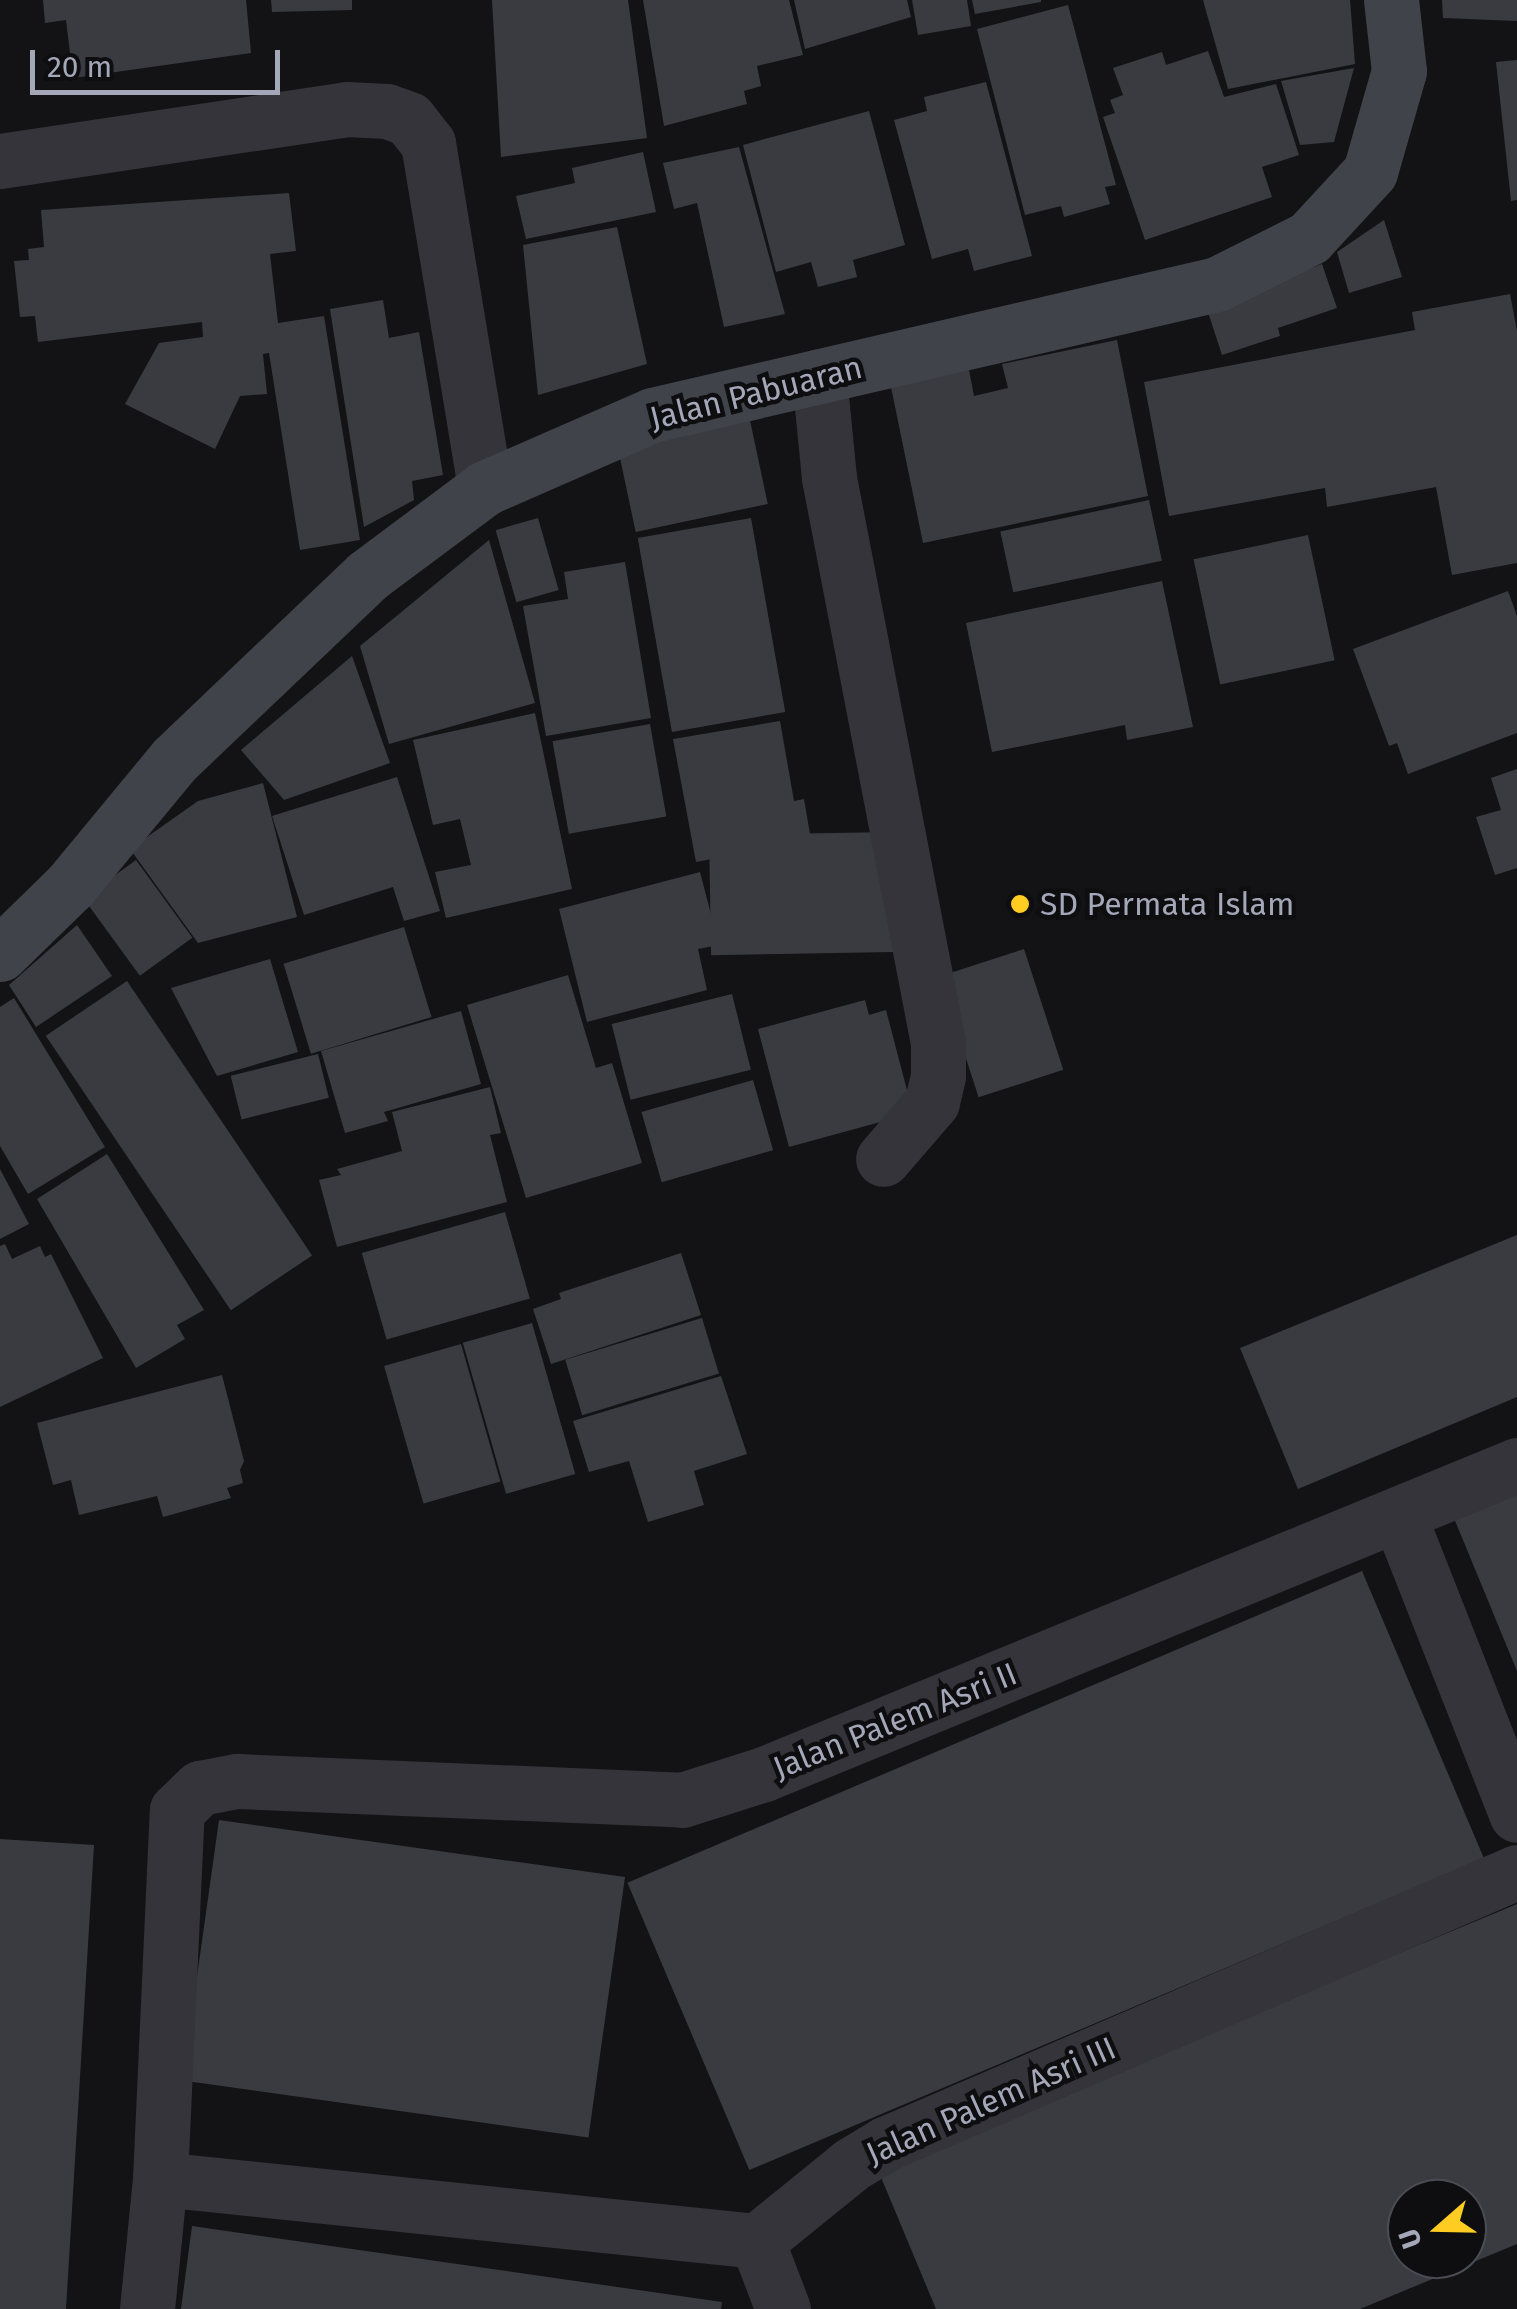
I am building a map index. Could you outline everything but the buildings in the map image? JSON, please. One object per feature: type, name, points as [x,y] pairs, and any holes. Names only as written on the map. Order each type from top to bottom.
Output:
[{"type":"street","name":"Jalan Pabuaran","points":[[0,954],[69,887],[175,759],[367,576],[485,488],[652,415],[1217,284],[1308,238],[1370,172],[1399,71],[1392,0]]},
{"type":"street","points":[[0,161],[346,110],[387,110],[409,119],[428,142],[485,488]]},
{"type":"street","points":[[819,376],[829,478],[938,1042],[938,1076],[932,1102],[883,1159]]},
{"type":"street","name":"Jalan Palem Asri II","points":[[160,2179],[177,1810],[200,1788],[237,1781],[682,1800],[764,1774],[1400,1516],[1517,1464]]},
{"type":"street","points":[[1400,1516],[1517,1815]]},
{"type":"street","name":"Jalan Palem Asri III","points":[[757,2241],[852,2164],[885,2144],[1517,1872]]},
{"type":"street","points":[[148,2309],[160,2179],[757,2241],[783,2309]]},
{"type":"place","name":"SD Permata Islam","points":[[1020,904]]}]
